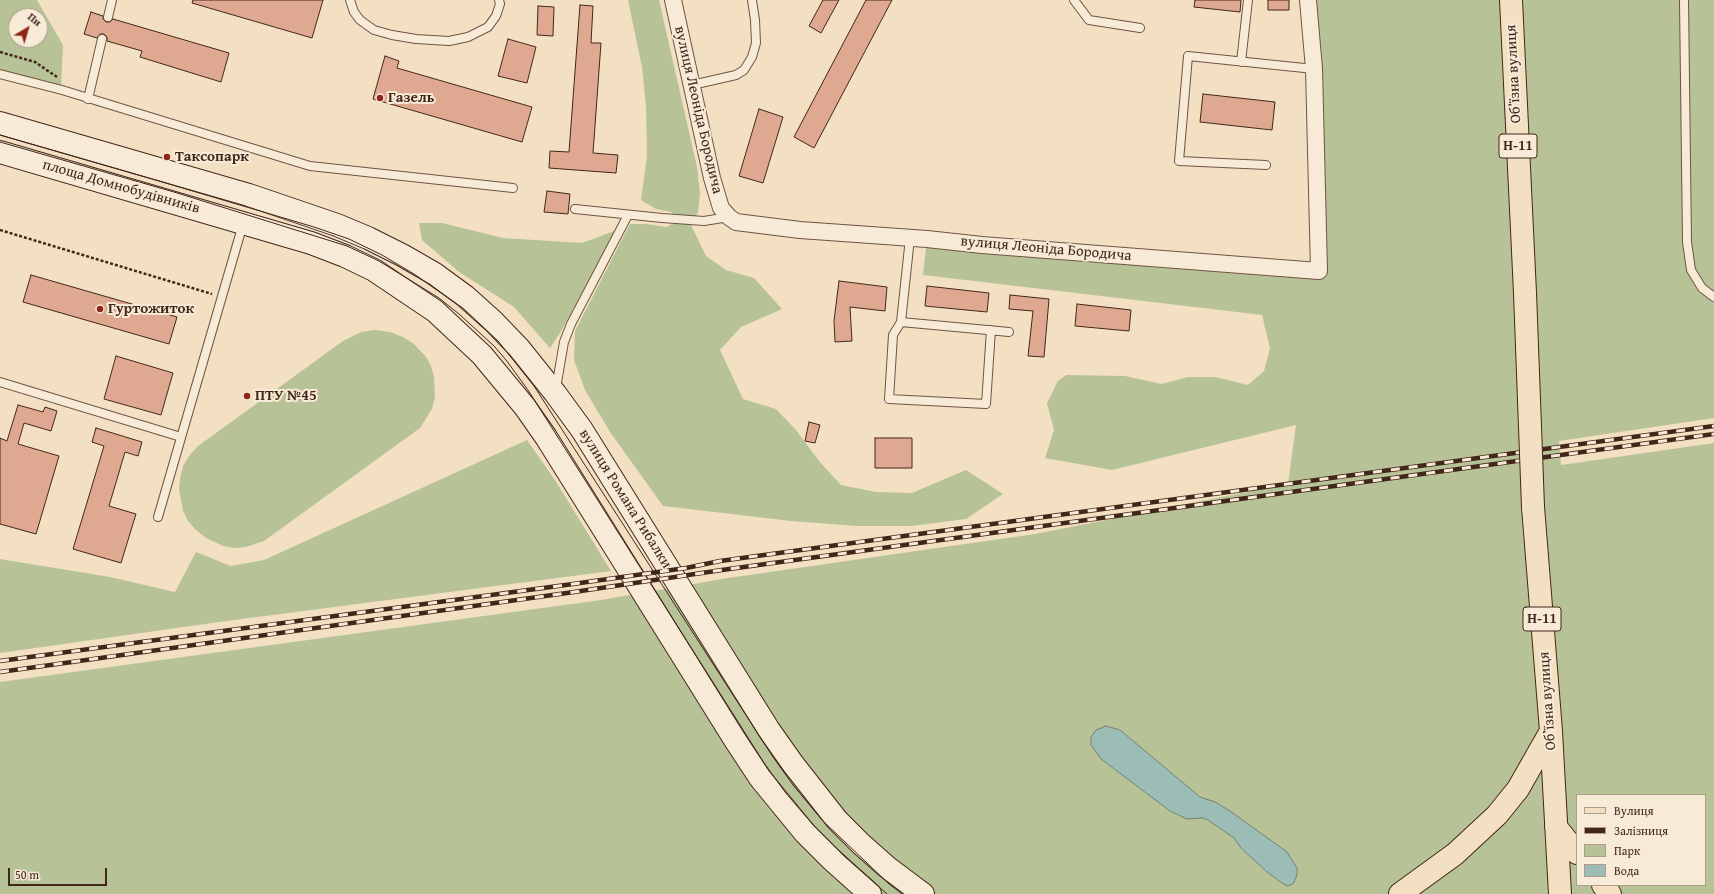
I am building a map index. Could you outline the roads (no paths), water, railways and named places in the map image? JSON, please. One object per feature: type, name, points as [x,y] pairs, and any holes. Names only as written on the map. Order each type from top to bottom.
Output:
[{"type":"main road","name":"Обʼїзна вулиця","points":[[1510,0],[1525,293],[1533,507],[1551,730],[1560,894]]},
{"type":"main road","name":"площа Домнобудівників","points":[[0,123],[249,195]]},
{"type":"main road","name":"площа Домнобудівників","points":[[0,152],[243,222]]},
{"type":"main road","name":"вулиця Романа Рибалки","points":[[249,195],[368,238],[402,255],[435,274],[465,296],[494,322],[519,348],[555,393],[607,468],[769,730],[793,764],[837,820],[887,867],[923,894]]},
{"type":"main road","points":[[243,222],[311,243],[345,256],[374,270],[435,311],[482,355],[525,407],[546,437],[760,778],[805,833],[870,894]]},
{"type":"main road","points":[[1400,894],[1455,854],[1496,815],[1518,789],[1551,730]]},
{"type":"main road","points":[[1556,827],[1576,852]]},
{"type":"main road","points":[[1604,886],[1610,894]]},
{"type":"street","name":"вулиця Леоніда Бородича","points":[[673,0],[712,178],[721,208],[736,222],[751,225],[982,245],[1318,271],[1314,69],[1308,0]]},
{"type":"lane","points":[[108,17],[112,0]]},
{"type":"lane","points":[[350,0],[354,12],[360,20],[374,30],[416,39],[450,41],[468,37],[488,27],[496,16],[500,4],[499,0]]},
{"type":"lane","points":[[692,85],[736,75],[744,70],[752,57],[756,43],[752,0]]},
{"type":"lane","points":[[1074,0],[1089,20],[1140,28]]},
{"type":"lane","points":[[1241,62],[1248,0]]},
{"type":"lane","points":[[1684,0],[1687,242],[1691,270],[1702,288],[1714,297]]},
{"type":"lane","points":[[88,99],[102,39]]},
{"type":"lane","points":[[1266,165],[1179,161],[1188,56],[1314,69]]},
{"type":"lane","points":[[0,74],[310,166],[513,188]]},
{"type":"lane","points":[[575,209],[704,221],[729,217]]},
{"type":"lane","points":[[555,393],[564,342],[571,324],[628,215]]},
{"type":"lane","points":[[158,517],[243,222]]},
{"type":"lane","points":[[910,238],[901,322],[893,335],[889,399],[986,404],[992,330]]},
{"type":"lane","points":[[901,322],[1009,332]]},
{"type":"lane","points":[[0,382],[181,437]]},
{"type":"water","points":[[1106,726],[1120,730],[1200,797],[1215,802],[1230,811],[1287,852],[1297,868],[1297,875],[1293,884],[1287,886],[1267,872],[1241,848],[1234,838],[1208,820],[1203,818],[1187,819],[1170,811],[1101,759],[1091,745],[1091,737],[1096,730]]},
{"type":"tram line","points":[[0,135],[314,227],[349,239],[382,255],[414,274],[464,309],[498,341],[534,386],[773,757],[793,785],[822,820],[889,884],[902,894]]},
{"type":"tram line","points":[[0,142],[174,192],[347,246],[379,261],[439,298],[459,314],[494,346],[528,390],[764,763],[785,792],[814,826],[844,856],[887,894]]},
{"type":"railway","points":[[0,661],[573,584],[686,568],[720,561],[1714,426]]},
{"type":"railway","points":[[0,672],[722,570],[1714,434]]},
{"type":"place","name":"Газель","points":[[380,98]]},
{"type":"place","name":"Таксопарк","points":[[167,157]]},
{"type":"place","name":"Гуртожиток","points":[[100,309]]},
{"type":"place","name":"ПТУ №45","points":[[247,396]]}]
